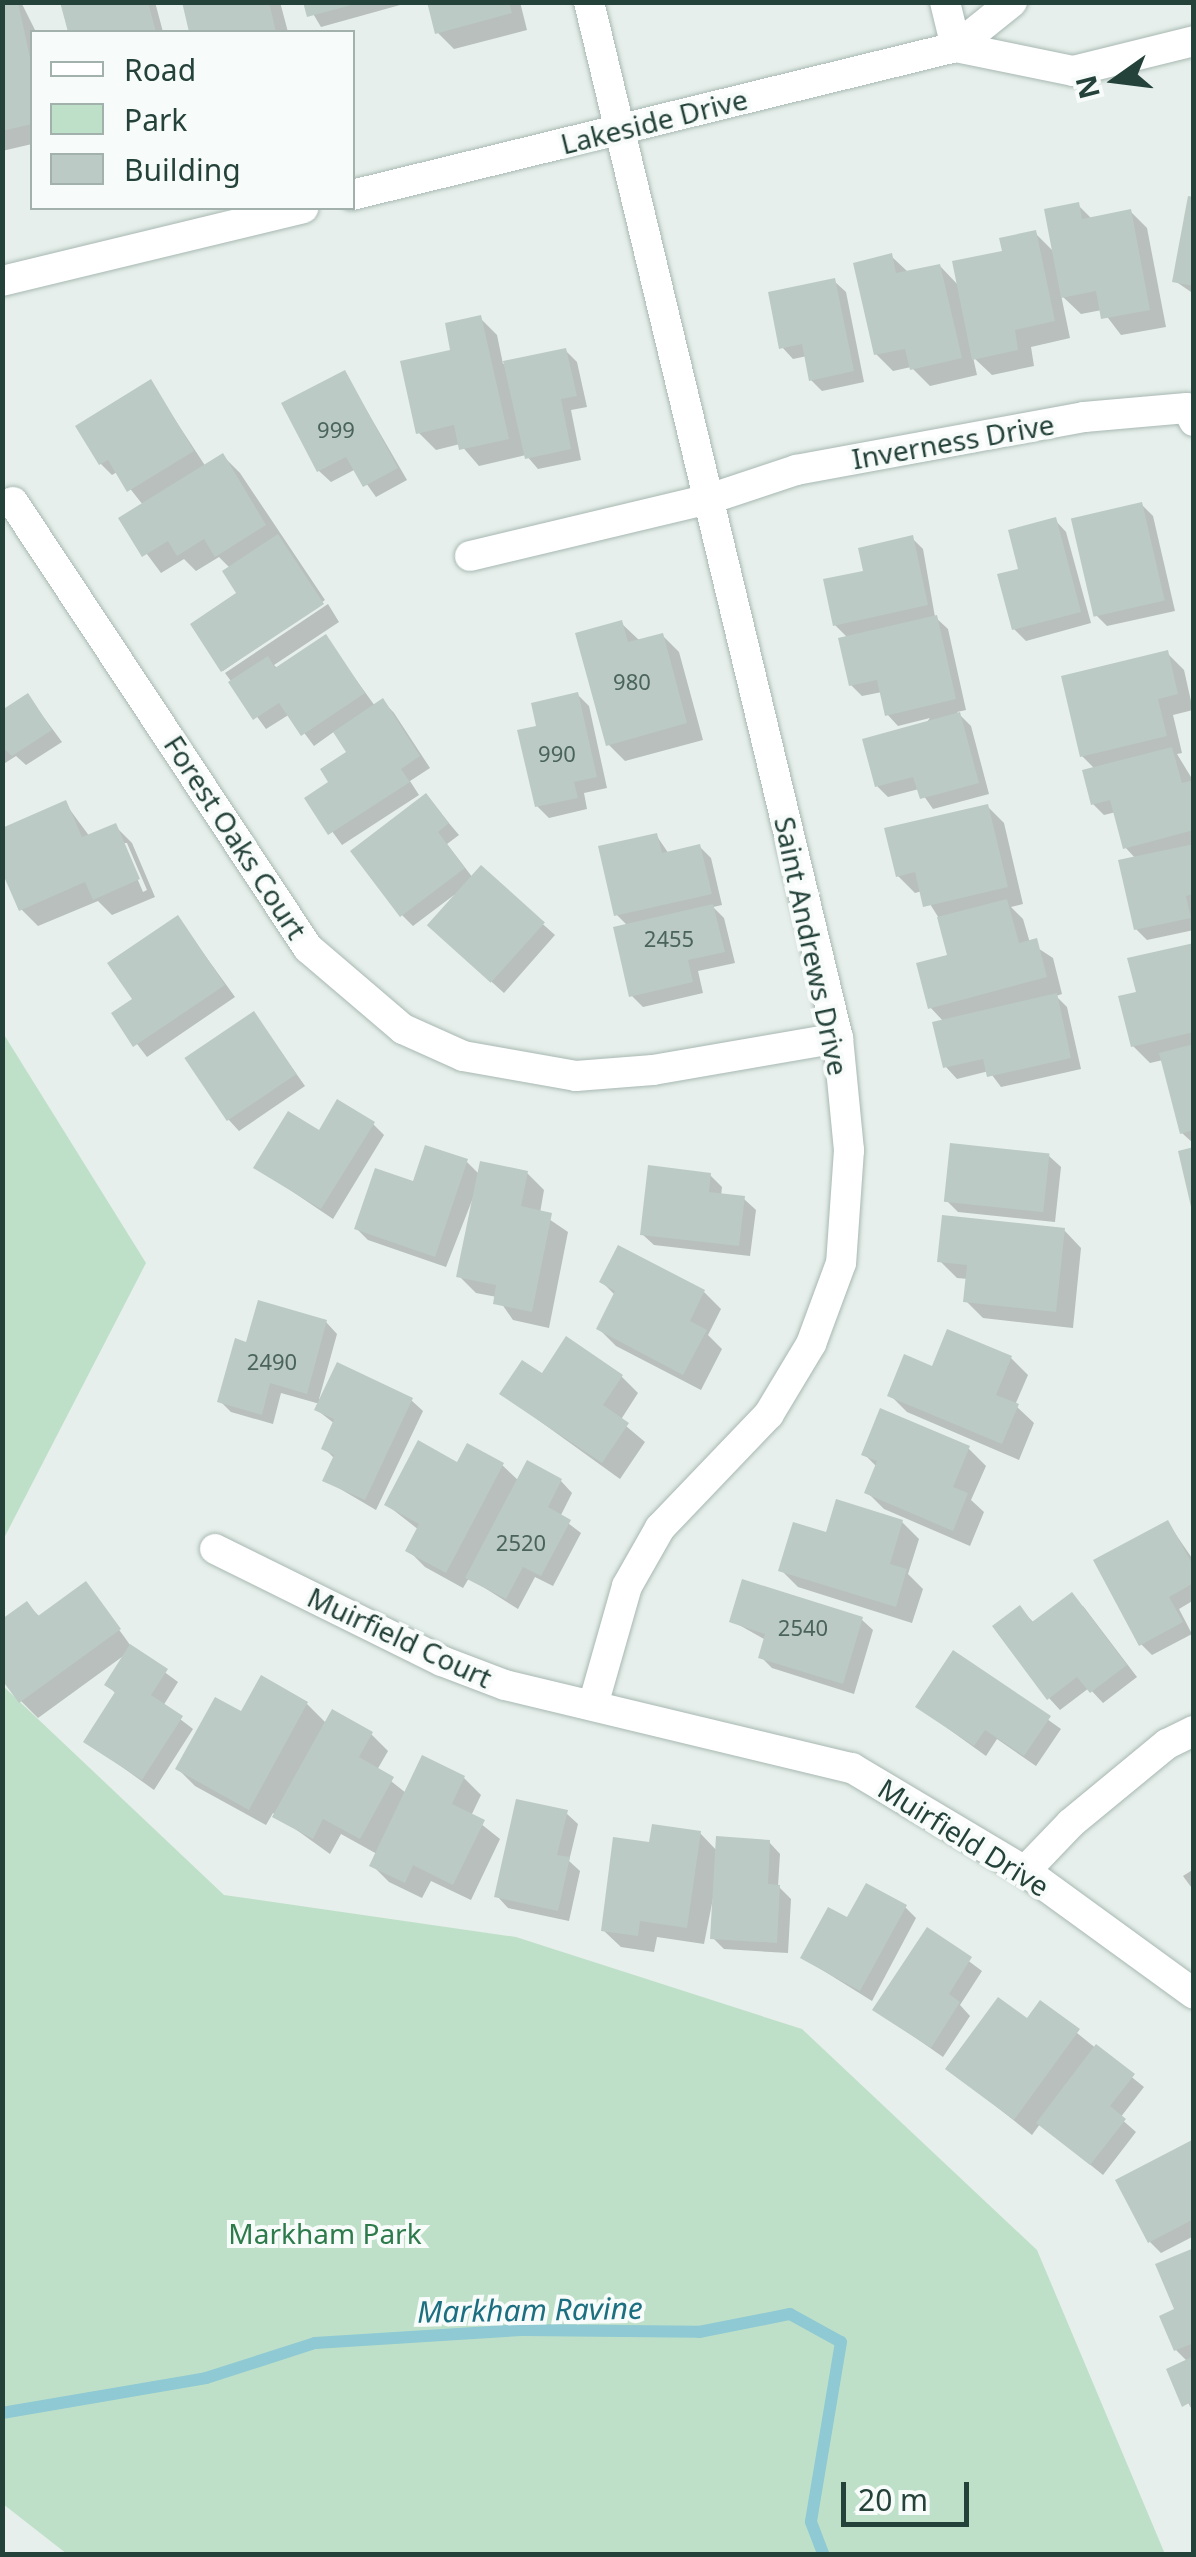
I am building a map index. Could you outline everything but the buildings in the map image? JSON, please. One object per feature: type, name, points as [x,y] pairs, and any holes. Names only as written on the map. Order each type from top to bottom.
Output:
[{"type":"street","name":"Saint Andrews Drive","points":[[589,2],[838,1038],[849,1150],[840,1264],[812,1344],[770,1414],[660,1528],[627,1586],[593,1705]]},
{"type":"street","points":[[945,2],[956,47]]},
{"type":"street","name":"Lakeside Drive","points":[[355,194],[956,47],[1012,2]]},
{"type":"street","name":"Lakeside Drive","points":[[956,47],[1073,71],[1194,41]]},
{"type":"street","points":[[2,281],[294,210]]},
{"type":"street","name":"Inverness Drive","points":[[710,498],[796,470],[1084,417],[1186,408],[1194,421]]},
{"type":"street","points":[[470,556],[710,498]]},
{"type":"street","name":"Forest Oaks Court","points":[[13,502],[308,948],[403,1028],[462,1056],[576,1076],[653,1070],[838,1038]]},
{"type":"street","name":"Muirfield Court","points":[[215,1548],[442,1661],[505,1685],[593,1705]]},
{"type":"street","name":"Muirfield Drive","points":[[593,1705],[852,1768],[1024,1872],[1194,1994]]},
{"type":"street","points":[[1024,1872],[1071,1822],[1167,1744],[1194,1731]]},
{"type":"green space","points":[[3,1033],[146,1263],[3,1540]]},
{"type":"green space","name":"Markham Park","points":[[2,1685],[224,1895],[516,1937],[802,2029],[1037,2250],[1165,2554],[67,2554],[3,2504]]},
{"type":"waterway","name":"Markham Ravine","points":[[2,2413],[206,2378],[315,2343],[522,2330],[699,2332],[790,2314],[841,2342],[811,2522],[823,2554]]}]
